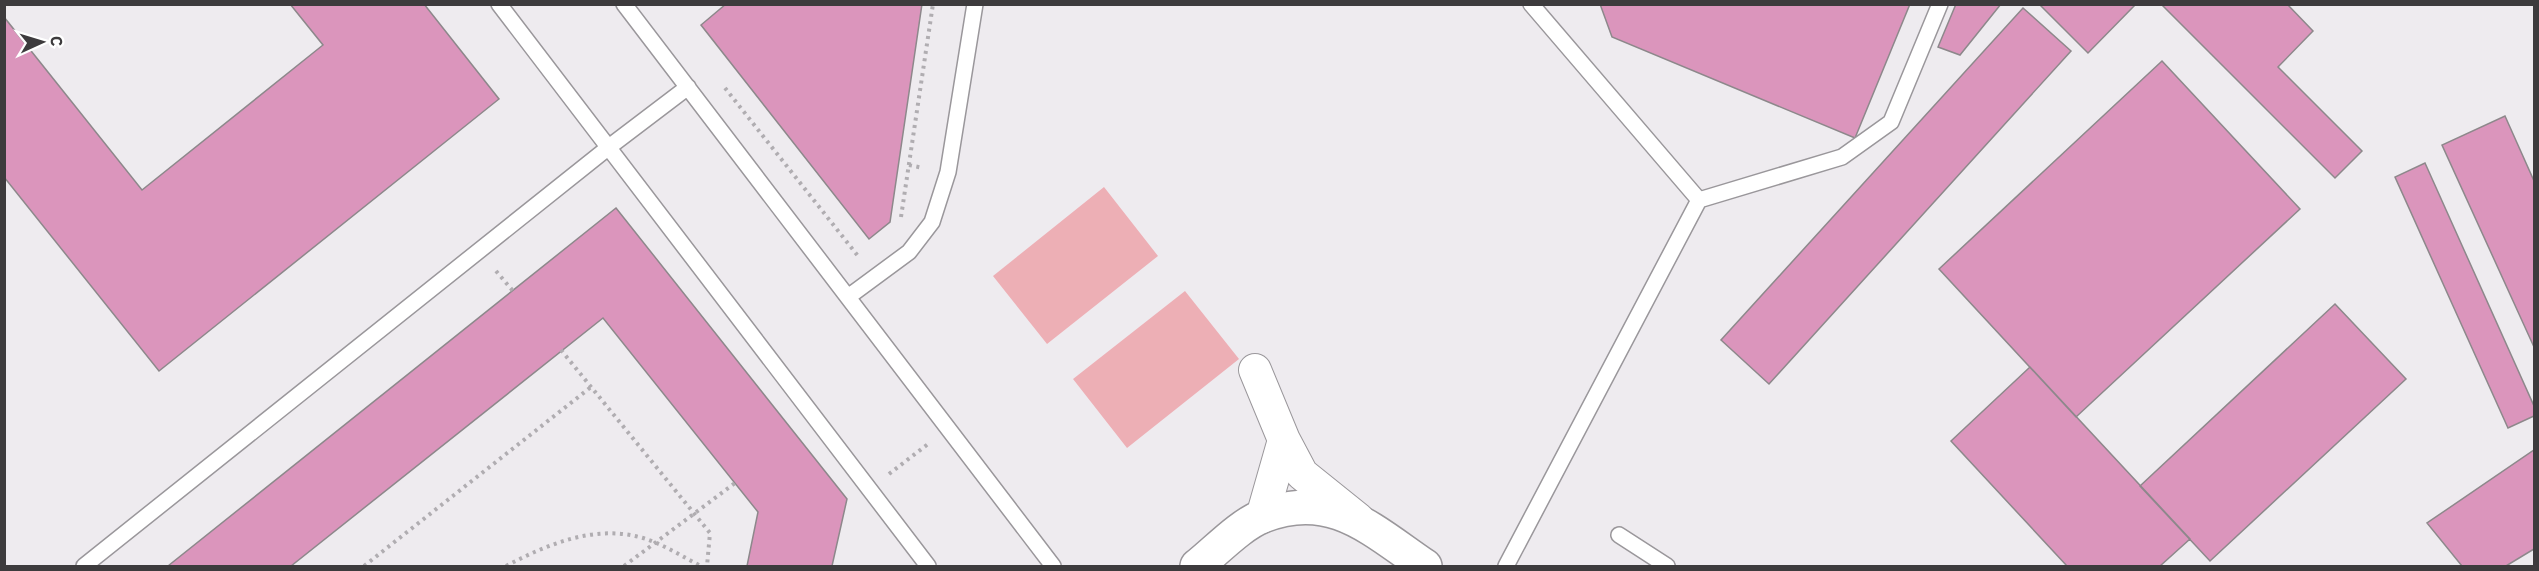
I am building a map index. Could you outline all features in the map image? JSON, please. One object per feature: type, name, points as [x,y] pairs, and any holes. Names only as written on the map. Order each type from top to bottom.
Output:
[{"type":"street","points":[[1255,370],[1284,440],[1302,474],[1366,525],[1425,567]]},
{"type":"street","points":[[1262,517],[1284,440]]},
{"type":"street","points":[[1203,561],[1262,517],[1301,507],[1332,509],[1366,525]]},
{"type":"lane","points":[[500,4],[928,567]]},
{"type":"lane","points":[[624,4],[1053,567]]},
{"type":"lane","points":[[848,297],[909,252],[932,222],[948,172],[975,4]]},
{"type":"lane","points":[[1531,4],[1699,200]]},
{"type":"lane","points":[[1506,567],[1699,200],[1842,157],[1891,122],[1940,4]]},
{"type":"lane","points":[[84,567],[609,147],[688,87]]},
{"type":"lane","points":[[1619,535],[1667,567]]},
{"type":"path","points":[[900,225],[933,4]]},
{"type":"path","points":[[718,80],[860,257],[868,251]]},
{"type":"path","points":[[561,350],[710,533],[707,567]]},
{"type":"path","points":[[364,567],[591,387]]},
{"type":"path","points":[[869,489],[948,429]]},
{"type":"path","points":[[624,567],[735,483]]},
{"type":"path","points":[[506,567],[541,548],[576,537],[619,533],[644,538],[701,567]]},
{"type":"shaded area","points":[[1104,187],[1158,256],[1047,344],[993,276]]},
{"type":"shaded area","points":[[1185,291],[1239,359],[1127,448],[1073,379]]},
{"type":"building","points":[[290,4],[424,4],[499,99],[159,371],[4,177],[4,17],[142,190],[323,45]]},
{"type":"building","points":[[726,4],[922,4],[890,222],[869,239],[701,25]]},
{"type":"building","points":[[1600,4],[1910,4],[1855,138],[1612,37]]},
{"type":"building","points":[[1956,4],[2001,4],[1960,55],[1938,47]]},
{"type":"building","points":[[2039,4],[2136,4],[2088,53]]},
{"type":"building","points":[[2161,4],[2287,4],[2313,31],[2278,67],[2362,151],[2335,178]]},
{"type":"building","points":[[2023,8],[2071,51],[1769,384],[1721,340]]},
{"type":"building","points":[[2162,61],[2300,209],[2076,417],[1939,269]]},
{"type":"building","points":[[2505,116],[2534,181],[2534,347],[2442,145]]},
{"type":"building","points":[[2425,163],[2534,406],[2534,416],[2508,428],[2395,177]]},
{"type":"building","points":[[616,208],[847,499],[832,566],[747,566],[758,512],[603,318],[291,566],[168,566]]},
{"type":"building","points":[[2335,304],[2406,379],[2210,561],[2140,486]]},
{"type":"building","points":[[2030,367],[2190,539],[2160,566],[2067,566],[1951,441]]},
{"type":"building","points":[[2534,450],[2534,549],[2506,566],[2462,566],[2427,523]]}]
